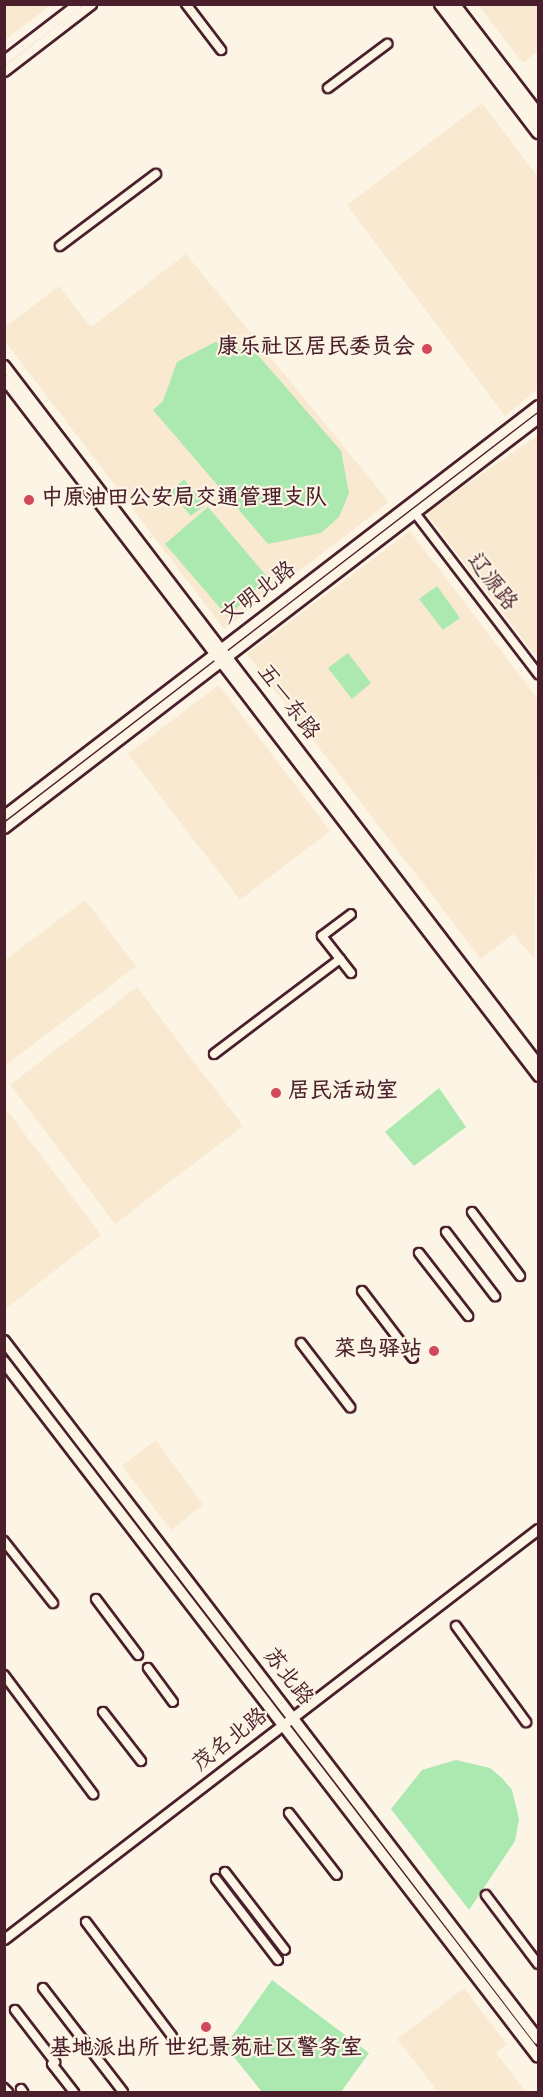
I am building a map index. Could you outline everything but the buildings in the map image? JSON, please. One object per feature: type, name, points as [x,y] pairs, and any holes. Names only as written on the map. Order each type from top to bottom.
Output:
[{"type":"main road","points":[[441,4],[538,132]]},
{"type":"main road","points":[[453,4],[538,115]]},
{"type":"main road","name":"苏北路","points":[[4,1341],[538,2057]]},
{"type":"main road","name":"苏北路","points":[[4,1362],[538,2039]]},
{"type":"street","points":[[4,60],[77,4]]},
{"type":"street","points":[[4,71],[91,4]]},
{"type":"street","points":[[186,4],[221,50]]},
{"type":"street","points":[[328,88],[387,44]]},
{"type":"street","points":[[60,246],[156,174]]},
{"type":"street","name":"五一东路","points":[[4,366],[538,1076]]},
{"type":"street","name":"五一东路","points":[[4,380],[538,1064]]},
{"type":"street","name":"文明北路","points":[[4,828],[538,405]]},
{"type":"street","name":"文明北路","points":[[4,815],[415,513],[538,418]]},
{"type":"street","name":"辽源路","points":[[415,513],[538,674]]},
{"type":"street","points":[[351,914],[322,936],[351,973]]},
{"type":"street","points":[[214,1054],[340,959]]},
{"type":"street","points":[[472,1212],[520,1276]]},
{"type":"street","points":[[446,1232],[495,1296]]},
{"type":"street","points":[[419,1253],[468,1316]]},
{"type":"street","points":[[362,1292],[412,1358]]},
{"type":"street","points":[[301,1343],[350,1407]]},
{"type":"street","name":"茂名北路","points":[[4,1939],[538,1529]]},
{"type":"street","points":[[4,1541],[53,1603]]},
{"type":"street","points":[[96,1599],[138,1655]]},
{"type":"street","points":[[456,1626],[526,1722]]},
{"type":"street","points":[[148,1668],[172,1702]]},
{"type":"street","points":[[4,1675],[93,1794]]},
{"type":"street","points":[[103,1712],[141,1761]]},
{"type":"street","points":[[289,1813],[337,1875]]},
{"type":"street","points":[[225,1872],[285,1950]]},
{"type":"street","points":[[216,1879],[278,1960]]},
{"type":"street","points":[[486,1895],[538,1964]]},
{"type":"street","points":[[86,1922],[172,2036]]},
{"type":"street","points":[[43,1988],[123,2092]]},
{"type":"street","points":[[15,2010],[74,2092]]},
{"type":"street","points":[[4,2088],[8,2092]]},
{"type":"shaded area","points":[[5,4],[51,4],[51,5],[5,40]]},
{"type":"shaded area","points":[[478,5],[538,5],[538,51],[523,63]]},
{"type":"shaded area","points":[[482,103],[538,177],[538,389],[505,416],[347,205]]},
{"type":"shaded area","points":[[186,254],[389,502],[224,629],[5,341],[5,327],[59,286],[91,327]]},
{"type":"shaded area","points":[[538,435],[538,659],[426,513]]},
{"type":"shaded area","points":[[410,531],[538,699],[534,959],[514,934],[481,959],[247,654]]},
{"type":"shaded area","points":[[219,685],[330,831],[240,900],[128,754]]},
{"type":"shaded area","points":[[85,900],[136,966],[5,1066],[5,960]]},
{"type":"shaded area","points":[[137,987],[243,1126],[115,1224],[10,1085]]},
{"type":"shaded area","points":[[5,1108],[101,1235],[5,1309]]},
{"type":"shaded area","points":[[156,1440],[203,1505],[171,1530],[122,1466]]},
{"type":"shaded area","points":[[464,1988],[507,2044],[496,2053],[526,2092],[438,2092],[397,2039]]},
{"type":"green space","points":[[215,342],[257,354],[341,451],[349,493],[339,517],[321,533],[268,544],[153,410],[163,401],[177,362]]},
{"type":"green space","points":[[184,479],[205,505],[191,516],[170,492]]},
{"type":"green space","points":[[208,507],[270,580],[227,616],[165,544]]},
{"type":"green space","points":[[437,586],[460,618],[443,630],[419,599]]},
{"type":"green space","points":[[348,653],[371,683],[352,699],[328,668]]},
{"type":"green space","points":[[439,1088],[466,1127],[414,1166],[385,1132]]},
{"type":"green space","points":[[456,1760],[490,1768],[502,1778],[512,1790],[519,1819],[515,1841],[469,1910],[391,1809],[422,1770]]},
{"type":"green space","points":[[272,1980],[369,2053],[341,2092],[262,2092],[225,2046]]},
{"type":"place","name":"康乐社区居民委员会","points":[[427,349]]},
{"type":"place","name":"中原油田公安局交通管理支队","points":[[29,500]]},
{"type":"place","name":"居民活动室","points":[[276,1093]]},
{"type":"place","name":"菜鸟驿站","points":[[434,1351]]},
{"type":"place","name":"基地派出所 世纪景苑社区警务室","points":[[206,2027]]}]
